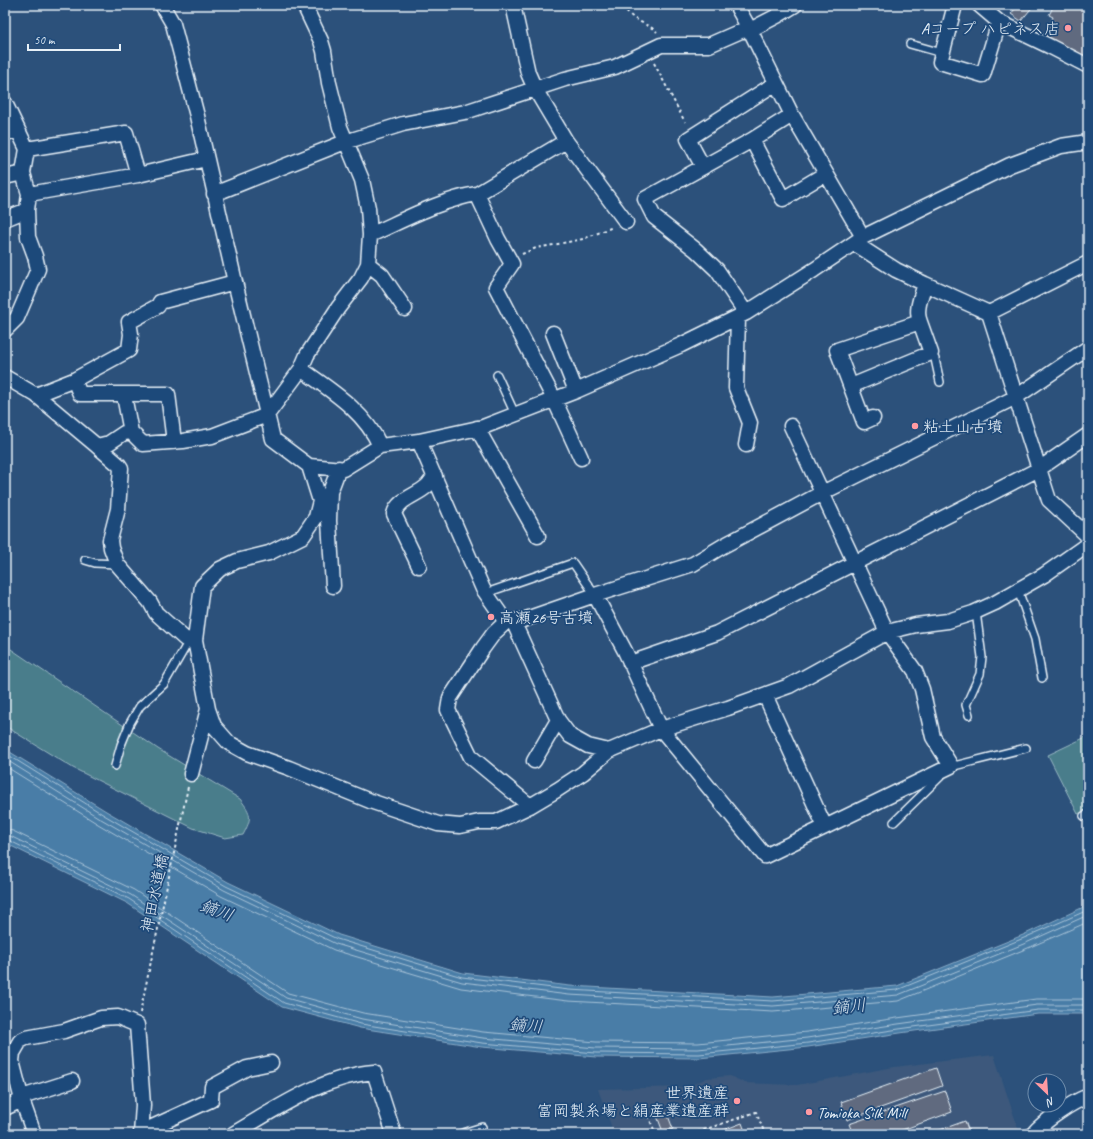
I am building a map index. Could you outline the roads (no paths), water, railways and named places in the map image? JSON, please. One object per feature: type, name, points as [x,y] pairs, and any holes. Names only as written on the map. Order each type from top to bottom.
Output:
[{"type":"street","points":[[162,5],[173,24],[197,116],[214,194],[273,439],[308,466],[320,500],[316,517],[303,536],[269,552],[237,561],[220,569],[202,586],[196,640],[208,709],[214,726],[229,743],[246,753],[289,768],[370,801],[438,824],[460,826],[479,822],[496,822],[530,806],[557,790],[583,773],[609,751],[661,729],[728,708],[789,686],[887,632],[916,625],[948,621],[976,612],[1044,575],[1088,544]]},
{"type":"street","points":[[125,395],[131,432],[143,444],[174,442],[212,436],[267,415],[301,369],[307,355],[338,308],[361,278],[368,264],[370,235],[368,208],[362,180],[345,142],[332,96],[321,41],[304,5]]},
{"type":"street","points":[[513,5],[528,73],[535,89],[566,141],[626,222]]},
{"type":"street","points":[[736,5],[858,240],[896,270],[989,312],[1049,500],[1088,536]]},
{"type":"street","points":[[214,194],[345,142],[403,124],[465,112],[565,79],[615,66],[661,45],[709,45],[741,31],[750,30],[795,5]]},
{"type":"street","points":[[955,5],[940,62],[983,75],[999,22]]},
{"type":"street","points":[[979,5],[999,22],[1088,66]]},
{"type":"street","points":[[703,167],[688,138],[776,83]]},
{"type":"street","points":[[5,103],[11,131],[27,149]]},
{"type":"street","points":[[746,445],[750,423],[736,388],[742,315],[717,270],[696,250],[654,217],[645,199],[752,140],[792,115]]},
{"type":"street","points":[[27,149],[126,133],[138,176]]},
{"type":"street","points":[[752,140],[783,199],[825,174]]},
{"type":"street","points":[[370,235],[448,202],[477,194],[566,141]]},
{"type":"street","points":[[308,466],[343,469],[380,446],[419,441],[477,428],[576,391],[681,345],[742,315],[814,270],[858,240],[1010,165],[1061,146],[1088,142]]},
{"type":"street","points":[[5,330],[17,318],[38,269],[28,238],[27,210],[29,194],[23,173],[27,149]]},
{"type":"street","points":[[29,194],[138,176],[206,159]]},
{"type":"street","points":[[5,177],[23,173]]},
{"type":"street","points":[[477,194],[498,239],[512,264],[496,287],[554,399],[581,458]]},
{"type":"street","points":[[5,219],[27,210]]},
{"type":"street","points":[[989,312],[1088,263]]},
{"type":"street","points":[[368,264],[382,275],[404,310]]},
{"type":"street","points":[[36,395],[74,380],[129,350],[131,334],[129,322],[158,306],[160,302],[235,282]]},
{"type":"street","points":[[851,386],[931,353],[918,316],[919,302],[925,284]]},
{"type":"street","points":[[873,418],[864,422],[837,350],[920,322]]},
{"type":"street","points":[[553,333],[576,391]]},
{"type":"street","points":[[530,806],[471,757],[448,710],[450,698],[494,633],[509,621],[523,620],[595,595],[693,564],[723,546],[822,493],[1016,397],[1088,348]]},
{"type":"street","points":[[301,369],[350,406],[376,436],[380,446]]},
{"type":"street","points":[[5,378],[36,395],[119,465],[121,468],[118,509],[110,540],[111,548],[117,564],[150,602],[156,613],[185,639],[196,640]]},
{"type":"street","points":[[74,380],[80,394],[168,394],[174,442]]},
{"type":"street","points":[[595,595],[630,663],[661,729],[765,856],[950,766],[933,737],[922,689],[915,671],[887,632],[791,426]]},
{"type":"street","points":[[477,428],[538,536]]},
{"type":"street","points":[[96,446],[109,442],[124,433],[131,432]]},
{"type":"street","points":[[630,663],[717,634],[1039,469],[1088,435]]},
{"type":"street","points":[[419,441],[486,593],[509,621],[558,720],[570,736],[588,746],[609,751]]},
{"type":"street","points":[[333,586],[329,521],[330,492],[339,468]]},
{"type":"street","points":[[418,566],[394,514],[396,508],[403,501],[427,487],[435,476]]},
{"type":"street","points":[[765,694],[825,827]]},
{"type":"street","points":[[191,774],[208,709]]},
{"type":"street","points":[[534,761],[558,720]]},
{"type":"street","points":[[34,1134],[12,1061],[13,1053],[20,1041],[26,1038],[64,1031],[101,1018],[118,1017],[137,1025],[143,1105],[141,1134]]},
{"type":"street","points":[[144,1134],[150,1128],[211,1100],[212,1087],[247,1068],[271,1063]]},
{"type":"street","points":[[232,1134],[286,1103],[323,1085],[359,1073],[374,1072],[394,1134]]},
{"type":"street","points":[[5,1108],[22,1098],[72,1081]]},
{"type":"street","points":[[1033,1134],[1040,1126],[1080,1099],[1088,1096]]},
{"type":"lane","points":[[910,44],[942,53]]},
{"type":"lane","points":[[931,353],[935,359],[940,382]]},
{"type":"lane","points":[[497,375],[515,414]]},
{"type":"lane","points":[[85,560],[95,563],[117,564]]},
{"type":"lane","points":[[486,593],[573,563],[595,595]]},
{"type":"lane","points":[[1018,590],[1035,639],[1042,678]]},
{"type":"lane","points":[[968,715],[966,705],[980,674],[982,657],[976,612]]},
{"type":"lane","points":[[116,766],[121,745],[130,723],[140,706],[164,684],[186,646],[196,640]]},
{"type":"lane","points":[[894,822],[950,766],[1026,748]]},
{"type":"lane","points":[[460,1134],[482,1127]]},
{"type":"water","name":"鏑川","points":[[5,749],[106,811],[228,882],[339,935],[463,973],[570,986],[773,997],[897,986],[1023,935],[1088,905],[1088,1014],[1038,1014],[808,1047],[699,1058],[596,1057],[482,1047],[360,1028],[282,1007],[127,903],[5,843]]},
{"type":"place","name":"Aコープ ハピネス店","points":[[1068,28]]},
{"type":"place","name":"粘土山古墳","points":[[915,426]]},
{"type":"place","name":"高瀬26号古墳","points":[[491,617]]},
{"type":"place","name":"世界遺産 富岡製糸場と絹産業遺産群","points":[[737,1101]]},
{"type":"place","name":"Tomioka Silk Mill","points":[[809,1112]]}]
